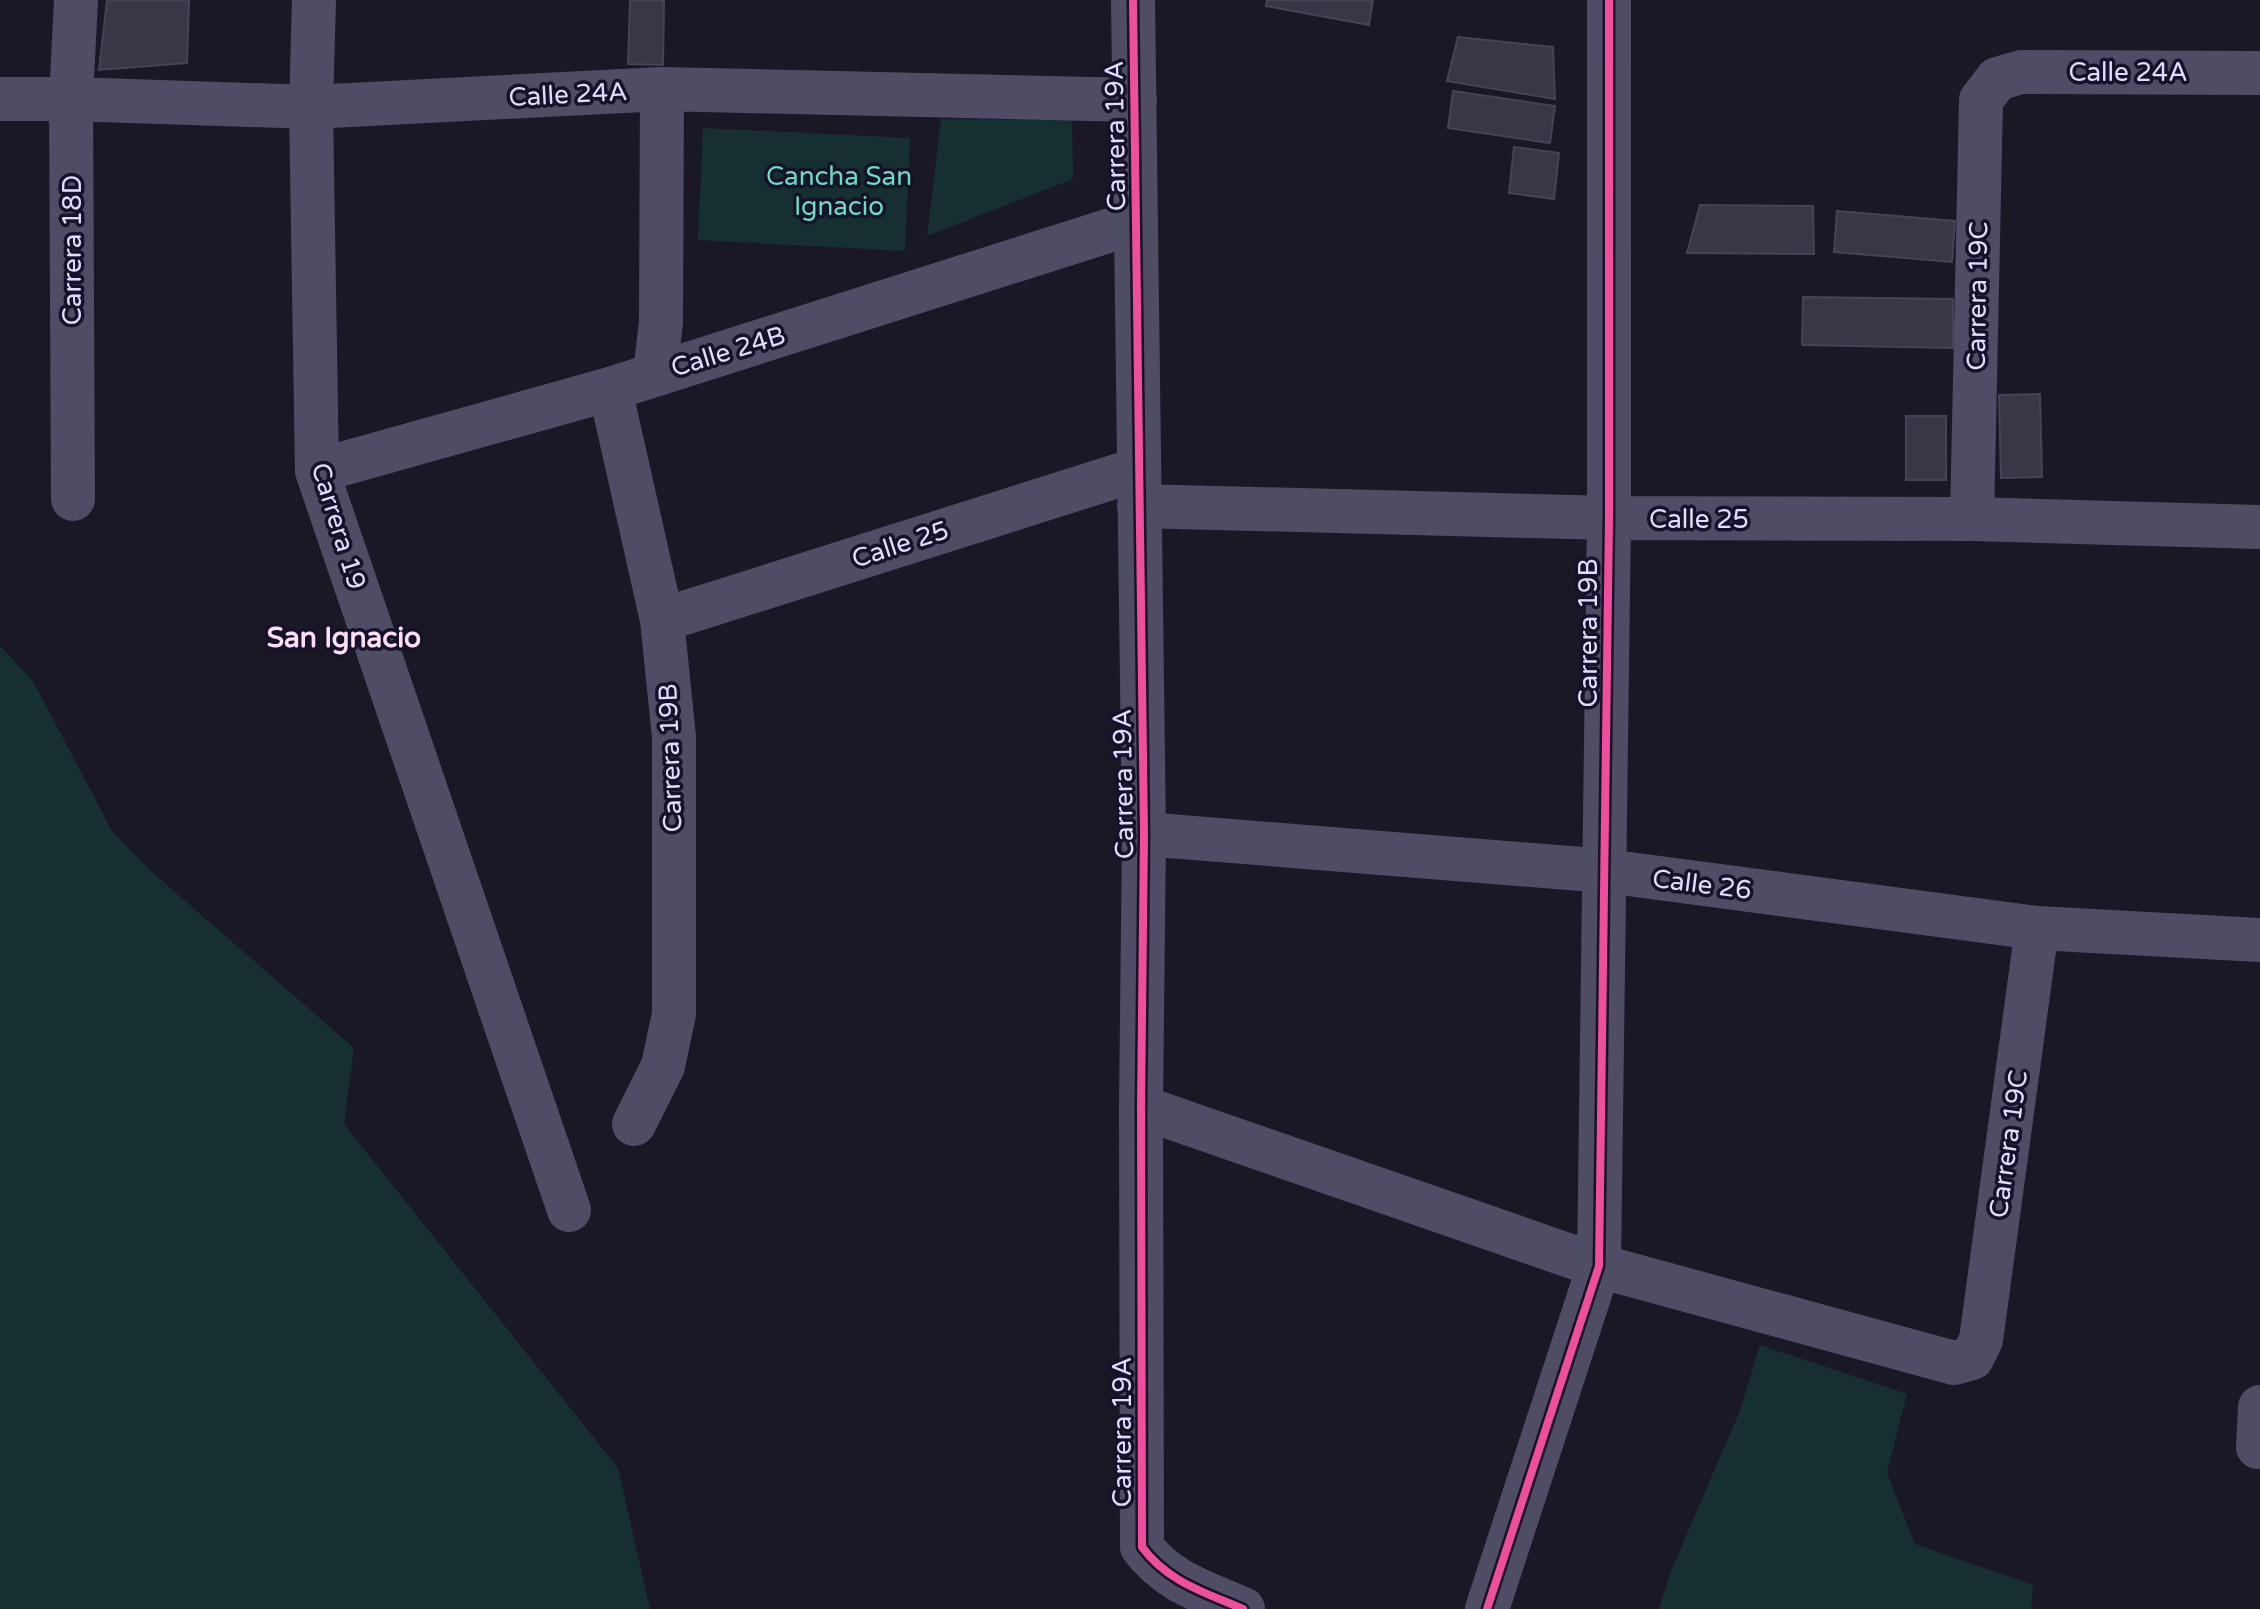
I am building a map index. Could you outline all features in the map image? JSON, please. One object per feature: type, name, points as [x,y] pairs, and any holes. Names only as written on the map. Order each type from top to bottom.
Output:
[{"type":"street","name":"Carrera 18D","points":[[73,499],[71,99],[76,0]]},
{"type":"street","name":"Carrera 19","points":[[314,0],[311,107],[317,471],[569,1210]]},
{"type":"street","name":"Carrera 19A","points":[[1133,0],[1144,834],[1142,1547],[1155,1564],[1172,1578],[1243,1609]]},
{"type":"street","name":"Carrera 19B","points":[[1487,1609],[1599,1266],[1609,518],[1609,0]]},
{"type":"street","name":"Calle 24A","points":[[1997,79],[2021,72],[2260,73]]},
{"type":"street","name":"Carrera 19C","points":[[1972,519],[1981,100],[1997,79]]},
{"type":"street","name":"Calle 24A","points":[[0,99],[311,107],[662,89],[1135,100]]},
{"type":"street","points":[[655,374],[661,322],[662,89]]},
{"type":"street","name":"Calle 24B","points":[[317,471],[610,389],[1136,222]]},
{"type":"street","name":"Carrera 19B","points":[[610,389],[662,620],[674,737],[674,1014],[663,1066],[634,1124]]},
{"type":"street","name":"Calle 25","points":[[662,620],[1139,488],[1609,518],[1972,519],[2260,527]]},
{"type":"street","name":"Calle 26","points":[[1144,834],[1606,871],[2037,928],[2260,940]]},
{"type":"street","name":"Carrera 19C","points":[[1599,1266],[1954,1363],[1972,1358],[1981,1340],[2037,928]]},
{"type":"street","points":[[1141,1107],[1599,1266]]},
{"type":"green space","points":[[941,119],[1072,120],[1073,179],[927,236]]},
{"type":"green space","name":"Cancha San Ignacio","points":[[703,128],[910,138],[905,251],[698,240]]},
{"type":"green space","points":[[0,646],[33,681],[112,831],[152,872],[354,1048],[344,1124],[618,1468],[650,1609],[0,1609]]},
{"type":"green space","points":[[1760,1345],[1907,1394],[1887,1473],[1915,1544],[2033,1585],[2031,1609],[1659,1609],[1671,1571],[1739,1413]]},
{"type":"building","points":[[107,0],[189,0],[187,63],[99,70]]},
{"type":"building","points":[[630,0],[664,0],[663,65],[628,64]]},
{"type":"building","points":[[1267,0],[1373,0],[1369,25],[1266,6]]},
{"type":"building","points":[[1458,37],[1553,47],[1555,99],[1447,81]]},
{"type":"building","points":[[1453,91],[1555,106],[1550,143],[1448,128]]},
{"type":"building","points":[[1514,147],[1559,153],[1554,199],[1509,193]]},
{"type":"building","points":[[1700,205],[1813,206],[1814,254],[1687,253]]},
{"type":"building","points":[[1837,211],[1955,221],[1952,262],[1834,252]]},
{"type":"building","points":[[1803,297],[1953,299],[1953,348],[1802,345]]},
{"type":"building","points":[[2040,394],[2042,477],[2001,478],[1999,395]]},
{"type":"building","points":[[1906,416],[1946,416],[1946,480],[1906,480]]},
{"type":"cycle path","points":[[1133,0],[1144,834],[1142,1547],[1175,1578],[1243,1609]]},
{"type":"cycle path","points":[[1487,1609],[1599,1266],[1609,518],[1609,0]]},
{"type":"district","name":"San Ignacio","points":[[344,637]]}]
